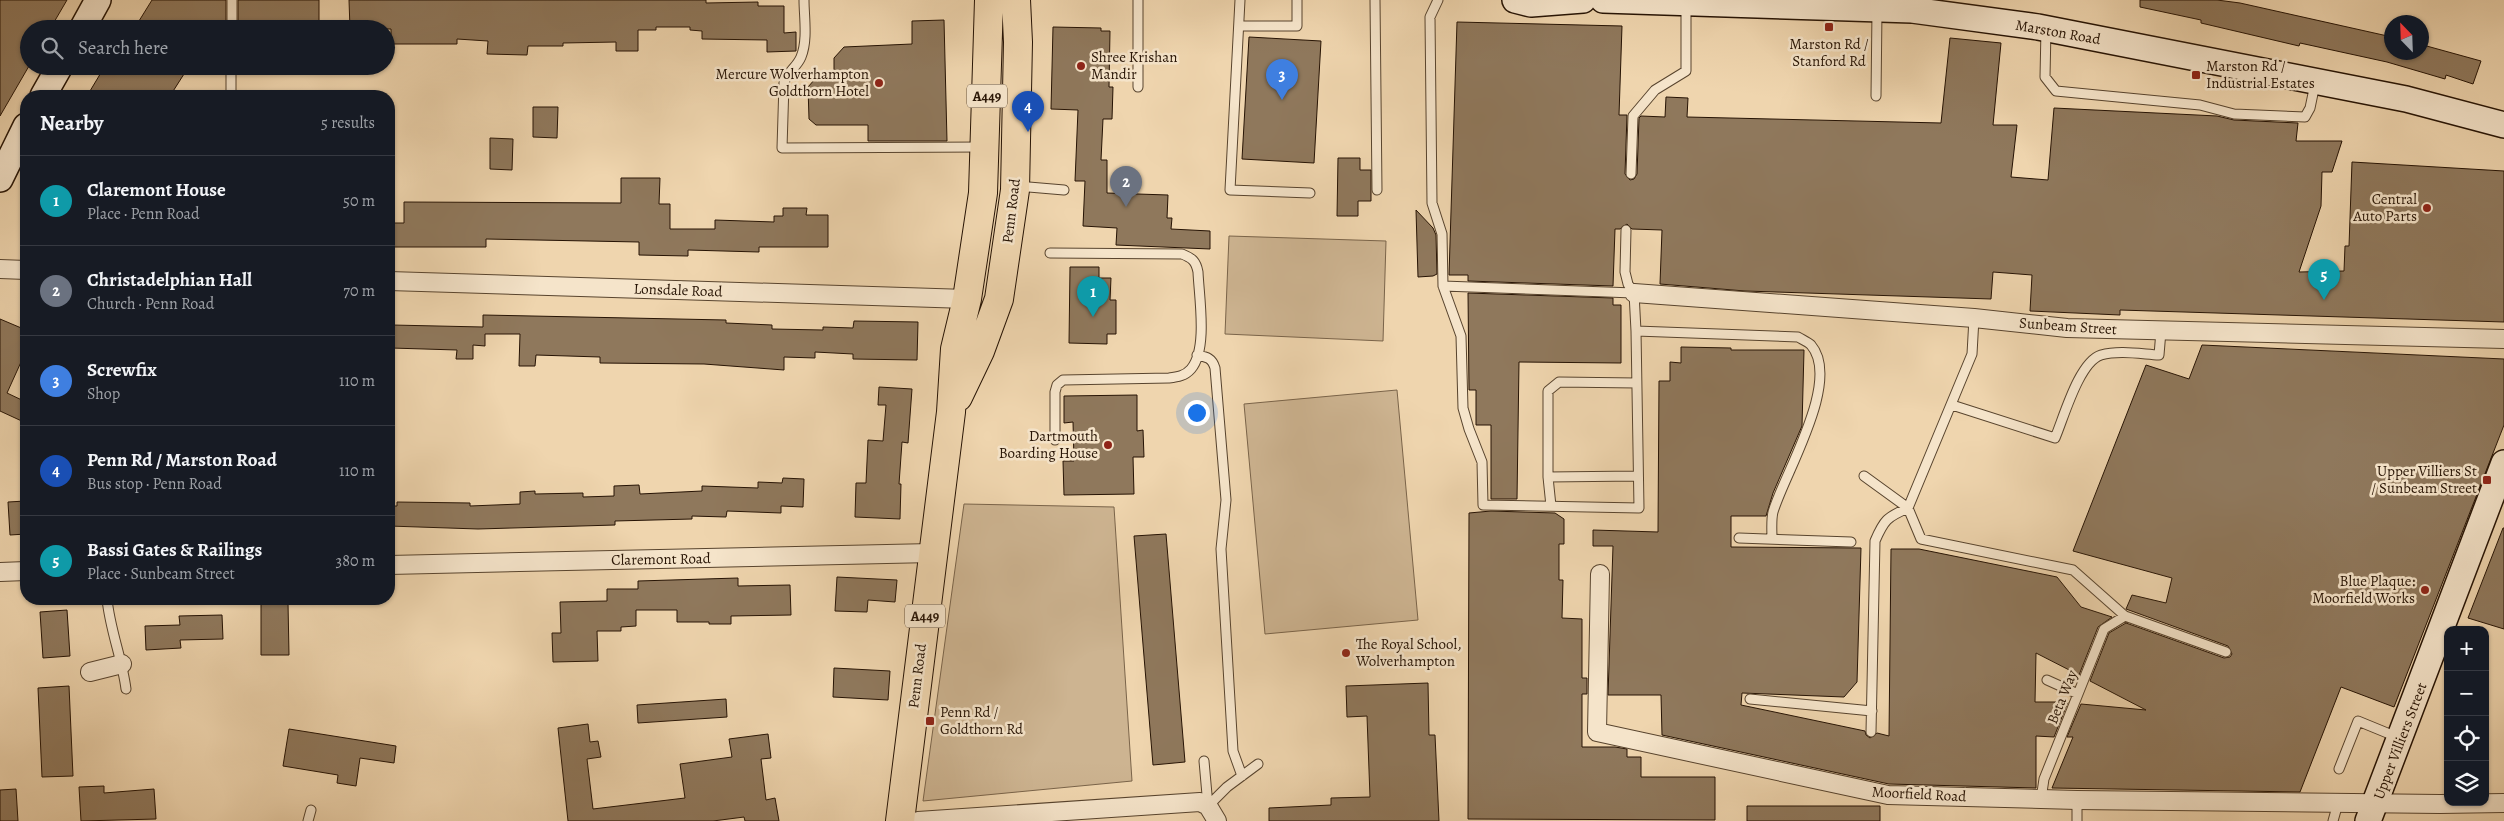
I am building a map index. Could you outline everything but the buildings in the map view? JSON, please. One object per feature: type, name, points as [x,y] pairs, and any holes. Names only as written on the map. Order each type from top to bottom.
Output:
[{"type":"highway","name":"Penn Road","points":[[900,821],[951,412],[955,349],[967,299],[983,193],[989,0]]},
{"type":"highway","name":"Penn Road","points":[[951,412],[980,351],[999,300],[1015,185],[1018,42],[1016,0]]},
{"type":"street","points":[[87,20],[98,0]]},
{"type":"street","points":[[1515,0],[1531,4],[1583,0]]},
{"type":"street","name":"Marston Road","points":[[1603,0],[1877,8],[1912,5],[2406,99],[2504,126]]},
{"type":"street","points":[[46,90],[55,75]]},
{"type":"street","points":[[0,179],[20,138]]},
{"type":"street","points":[[0,269],[20,270]]},
{"type":"street","name":"Lonsdale Road","points":[[395,281],[967,299]]},
{"type":"street","name":"Sunbeam Street","points":[[1634,293],[1974,318],[2067,328],[2504,339]]},
{"type":"street","name":"Upper Villiers Street","points":[[2372,812],[2502,475]]},
{"type":"street","name":"Claremont Road","points":[[395,564],[932,553]]},
{"type":"street","points":[[0,572],[20,571]]},
{"type":"street","name":"Moorfield Road","points":[[1600,574],[1597,732],[1888,795],[2076,800],[2338,803],[2372,812],[2504,803]]},
{"type":"street","points":[[90,672],[122,664]]},
{"type":"street","points":[[918,821],[1200,802],[1213,814]]},
{"type":"lane","points":[[232,0],[232,20]]},
{"type":"lane","points":[[804,0],[804,47],[800,60],[786,75],[784,83],[782,148],[985,147]]},
{"type":"lane","points":[[1138,0],[1138,87]]},
{"type":"lane","points":[[1240,0],[1230,190],[1310,193]]},
{"type":"lane","points":[[1240,26],[1297,26],[1297,0]]},
{"type":"lane","points":[[1375,0],[1377,190]]},
{"type":"lane","points":[[1438,0],[1430,18],[1432,203],[1442,234],[1443,286],[1461,336],[1463,408],[1468,429],[1482,462],[1483,505],[1639,508],[1636,331],[1634,293],[1628,284],[1625,272],[1626,230]]},
{"type":"lane","points":[[1631,174],[1633,116],[1655,90],[1686,71],[1686,3]]},
{"type":"lane","points":[[1876,96],[1877,8]]},
{"type":"lane","points":[[2046,29],[2045,77],[2056,91],[2200,105],[2234,114],[2305,117],[2310,108],[2315,81]]},
{"type":"lane","points":[[231,75],[231,90]]},
{"type":"lane","points":[[1015,185],[1064,190]]},
{"type":"lane","points":[[1050,253],[1182,254],[1190,257],[1196,262],[1198,272],[1201,338],[1197,355],[1190,370],[1181,376],[1169,378],[1063,380],[1057,384],[1055,392],[1055,440]]},
{"type":"lane","points":[[1443,286],[1634,293]]},
{"type":"lane","points":[[1871,732],[1876,541],[1883,522],[1893,514],[1908,508],[1972,354],[1974,318]]},
{"type":"lane","points":[[1636,331],[1798,337],[1810,344],[1818,360],[1820,381],[1811,421],[1772,514],[1772,539]]},
{"type":"lane","points":[[1952,405],[2055,438],[2089,362],[2099,356],[2112,353],[2159,355],[2161,331]]},
{"type":"lane","points":[[1197,355],[1207,357],[1213,361],[1215,368],[1226,500],[1221,549],[1233,751],[1242,776]]},
{"type":"lane","points":[[1551,506],[1548,477],[1548,391],[1559,382],[1636,383]]},
{"type":"lane","points":[[1548,477],[1638,476]]},
{"type":"lane","points":[[1864,476],[1908,508],[1922,539],[2073,570],[2125,616],[2226,652]]},
{"type":"lane","points":[[1739,538],[1851,542]]},
{"type":"lane","points":[[108,605],[109,621],[122,664],[126,689]]},
{"type":"lane","name":"Beta Way","points":[[2041,799],[2044,779],[2104,629],[2125,616]]},
{"type":"lane","points":[[2047,680],[2078,694]]},
{"type":"lane","points":[[1750,699],[1872,712]]},
{"type":"lane","points":[[2339,768],[2358,721],[2400,738]]},
{"type":"lane","points":[[1204,762],[1213,814]]},
{"type":"lane","points":[[1213,814],[1242,776],[1258,764]]},
{"type":"lane","points":[[2076,800],[2077,821]]},
{"type":"lane","points":[[2333,821],[2338,803]]},
{"type":"lane","points":[[308,821],[311,810]]},
{"type":"shaded area","points":[[1229,236],[1386,241],[1383,341],[1225,334]]},
{"type":"shaded area","points":[[1397,390],[1418,620],[1265,634],[1244,404]]},
{"type":"shaded area","points":[[964,504],[1114,507],[1132,781],[923,801]]},
{"type":"place","name":"Marston Rd / Stanford Rd","points":[[1829,27]]},
{"type":"place","name":"Shree Krishan Mandir","points":[[1081,66]]},
{"type":"place","name":"Marston Rd / Industrial Estates","points":[[2196,75]]},
{"type":"place","name":"Mercure Wolverhampton Goldthorn Hotel","points":[[879,83]]},
{"type":"place","name":"Screwfix","points":[[1282,100]]},
{"type":"place","name":"Penn Rd / Marston Road","points":[[1028,132]]},
{"type":"place","name":"Christadelphian Hall","points":[[1126,207]]},
{"type":"place","name":"Central Auto Parts","points":[[2427,208]]},
{"type":"place","name":"Bassi Gates & Railings","points":[[2324,300]]},
{"type":"place","name":"Claremont House","points":[[1093,317]]},
{"type":"place","name":"Dartmouth Boarding House","points":[[1108,445]]},
{"type":"place","name":"Upper Villiers St / Sunbeam Street","points":[[2487,480]]},
{"type":"place","name":"Blue Plaque: Moorfield Works","points":[[2425,590]]},
{"type":"place","name":"The Royal School, Wolverhampton","points":[[1346,653]]},
{"type":"place","name":"Penn Rd / Goldthorn Rd","points":[[930,721]]}]
